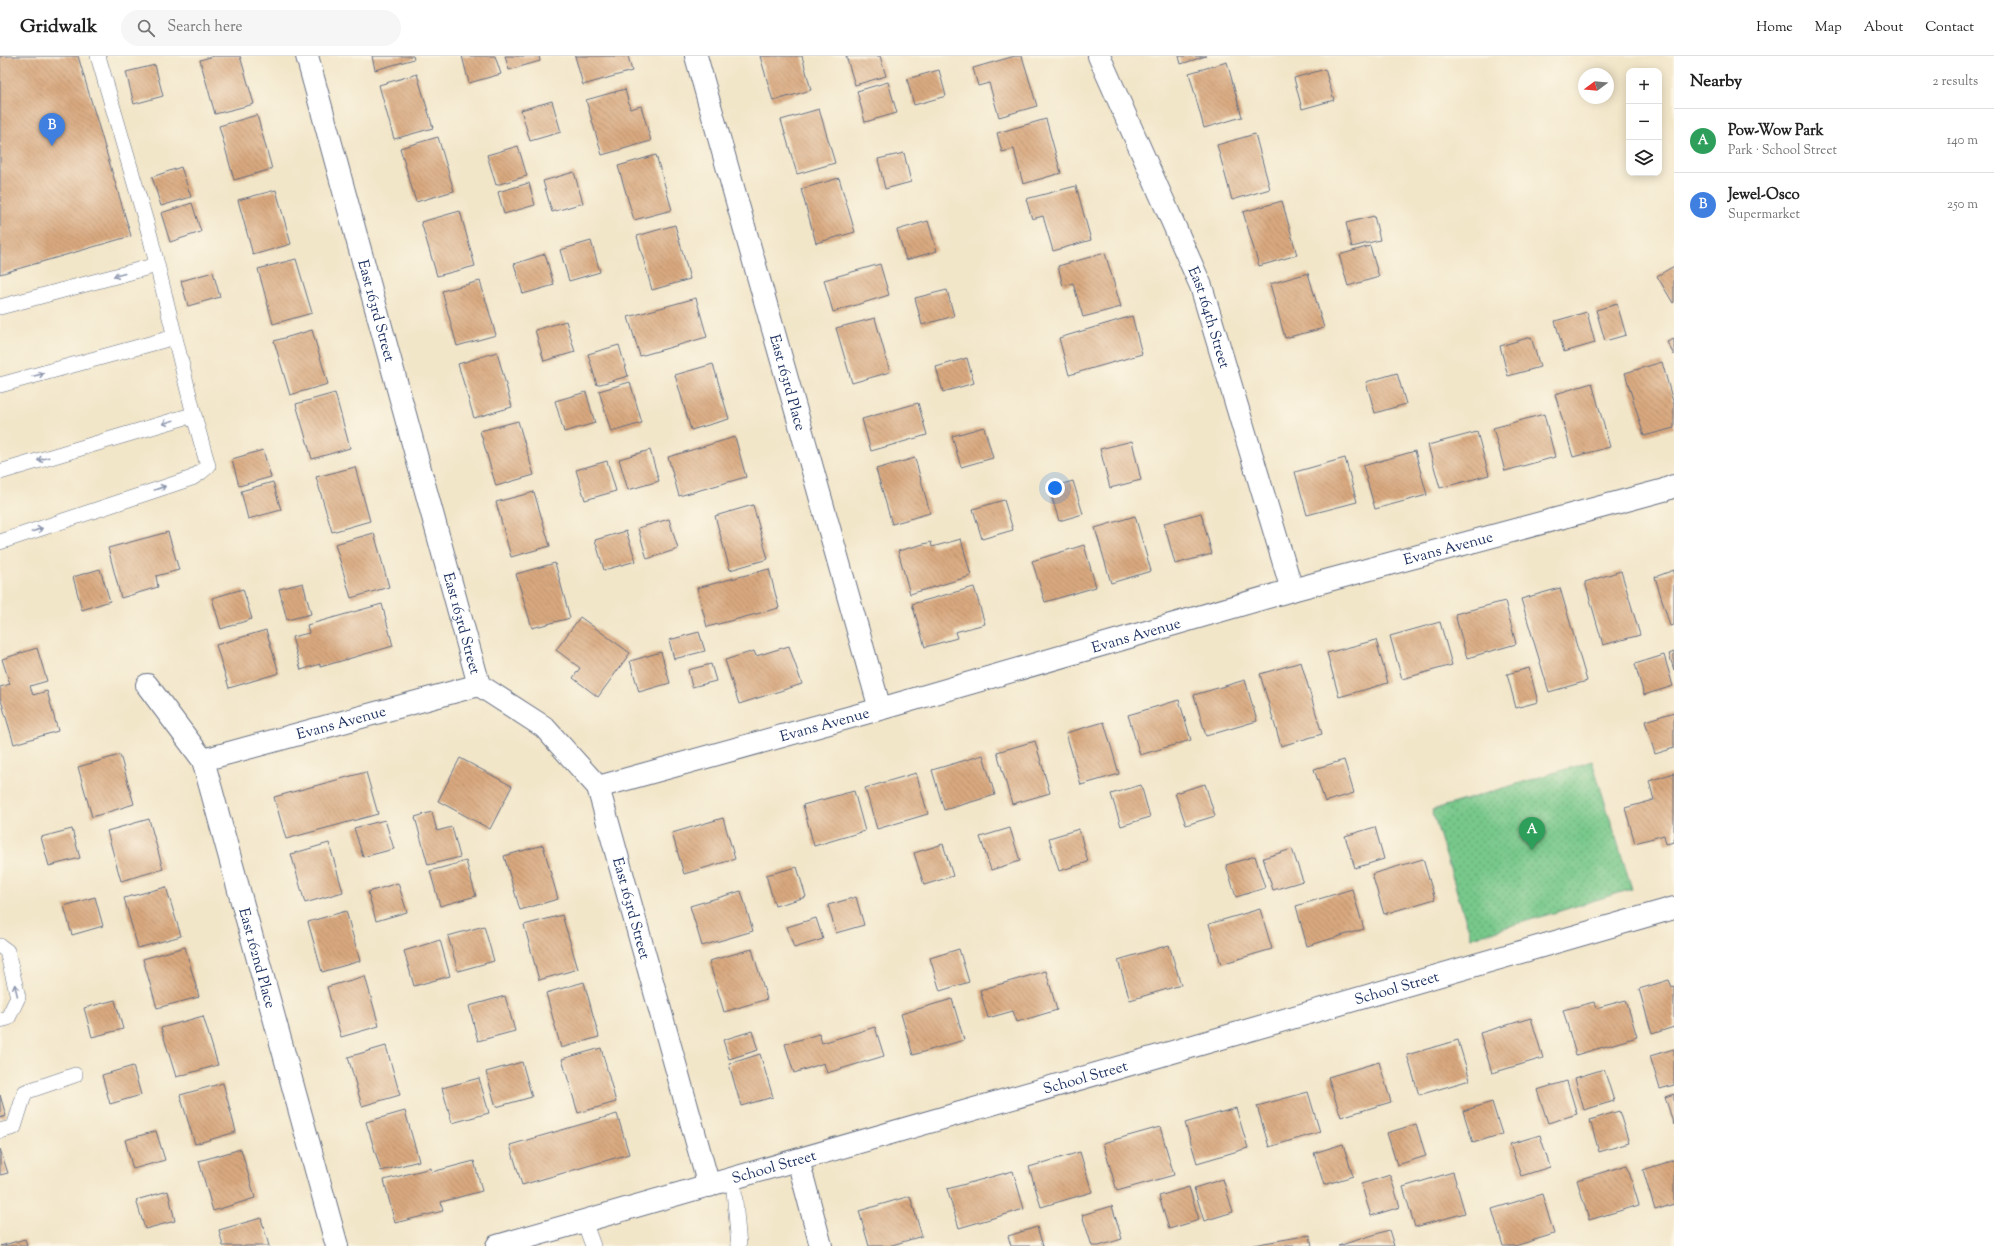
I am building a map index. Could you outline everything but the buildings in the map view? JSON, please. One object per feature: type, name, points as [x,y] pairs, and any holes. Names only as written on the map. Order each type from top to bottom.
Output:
[{"type":"street","name":"East 163rd Street","points":[[307,56],[479,685],[544,727],[598,787],[709,1186]]},
{"type":"street","name":"East 163rd Place","points":[[696,56],[880,709]]},
{"type":"street","name":"East 164th Street","points":[[1099,56],[1201,286],[1292,590]]},
{"type":"street","name":"Evans Avenue","points":[[598,787],[880,709],[1292,590],[1657,492],[1674,486]]},
{"type":"street","name":"East 162nd Place","points":[[147,685],[203,760],[337,1246]]},
{"type":"street","name":"Evans Avenue","points":[[203,760],[479,685]]},
{"type":"street","name":"School Street","points":[[497,1246],[1674,908]]},
{"type":"street","points":[[798,1160],[821,1246]]},
{"type":"lane","points":[[0,542],[192,478],[208,466],[157,264],[98,56]]},
{"type":"lane","points":[[0,308],[157,264]]},
{"type":"lane","points":[[0,385],[175,337]]},
{"type":"lane","points":[[0,472],[189,416],[196,423]]},
{"type":"lane","points":[[0,946],[8,951],[18,997],[8,1018],[0,1020]]},
{"type":"lane","points":[[0,1131],[14,1127],[26,1092],[75,1075]]},
{"type":"lane","points":[[733,1179],[739,1246]]},
{"type":"lane","points":[[584,1221],[593,1246]]},
{"type":"green space","points":[[1592,761],[1632,889],[1471,938],[1432,810]]},
{"type":"place","name":"Jewel-Osco","points":[[52,146]]},
{"type":"place","name":"Pow-Wow Park","points":[[1532,850]]}]
